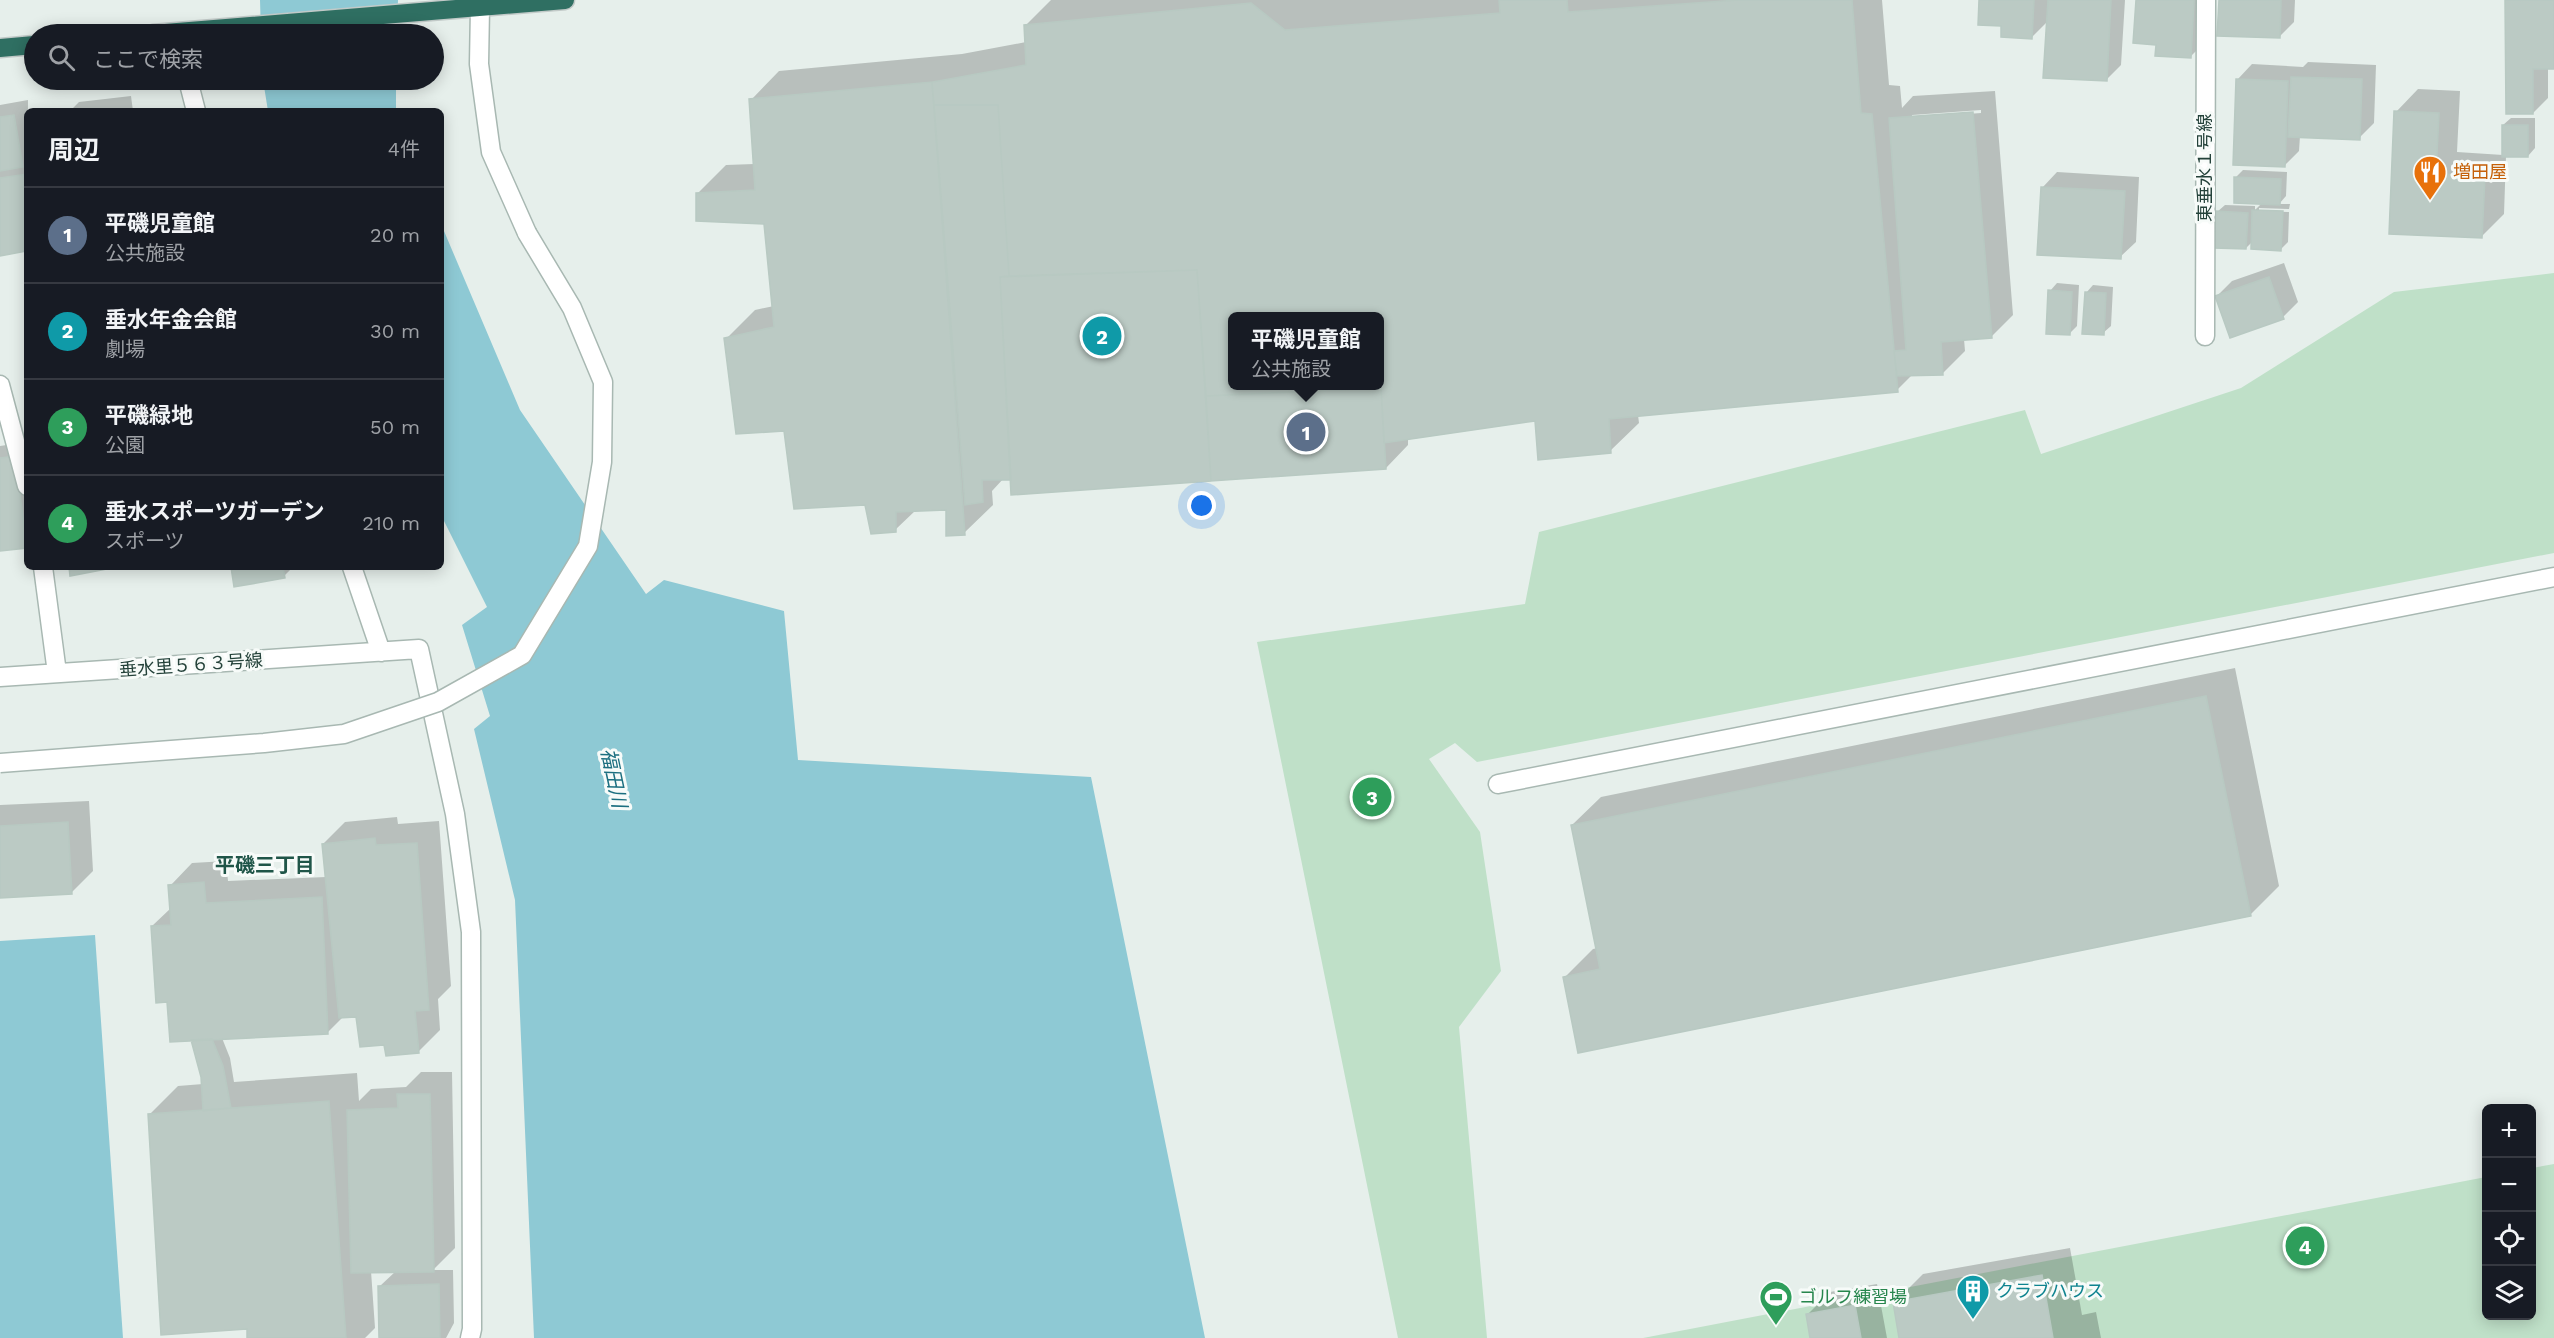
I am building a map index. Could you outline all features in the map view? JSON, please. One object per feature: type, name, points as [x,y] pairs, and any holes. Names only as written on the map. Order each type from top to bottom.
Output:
[{"type":"highway","points":[[285,24],[565,0]]},
{"type":"highway","points":[[0,48],[24,46]]},
{"type":"street","name":"東垂水１号線","points":[[2205,336],[2206,0]]},
{"type":"street","points":[[0,763],[264,743],[344,734],[438,702],[522,655],[588,546],[602,451],[603,382],[572,308],[527,233],[491,152],[480,64],[480,8]]},
{"type":"street","points":[[191,90],[195,108]]},
{"type":"street","points":[[0,385],[24,475]]},
{"type":"street","points":[[44,570],[57,673]]},
{"type":"street","points":[[353,570],[381,652]]},
{"type":"street","points":[[1498,784],[2554,577]]},
{"type":"street","name":"垂水里５６３号線","points":[[0,677],[419,649],[455,814],[469,920],[472,1317],[470,1338]]},
{"type":"green space","points":[[2554,273],[2554,553],[1477,762],[1455,743],[1429,759],[1480,832],[1501,971],[1459,1027],[1487,1338],[1398,1338],[1257,642],[1525,604],[1539,532],[2025,410],[2041,454],[2241,388],[2394,292]]},
{"type":"green space","points":[[2554,1164],[2554,1338],[1643,1338],[2482,1178],[2482,1320],[2536,1320],[2536,1167]]},
{"type":"water","points":[[260,0],[398,0],[397,24],[261,24]]},
{"type":"water","points":[[265,90],[396,90],[396,108],[268,108]]},
{"type":"water","name":"福田川","points":[[444,231],[520,410],[646,594],[664,580],[784,611],[798,760],[1091,777],[1205,1338],[534,1338],[515,900],[474,729],[490,716],[462,625],[487,607],[444,521]]},
{"type":"water","points":[[95,935],[123,1338],[0,1338],[0,941]]},
{"type":"building","points":[[1499,0],[1567,0],[1568,12],[1738,0],[1852,0],[1861,113],[1872,114],[1898,392],[1609,419],[1611,453],[1538,460],[1535,421],[1384,443],[1381,390],[1384,390],[1384,312],[1228,312],[1228,390],[1337,390],[1206,396],[1197,270],[1009,276],[998,105],[934,105],[932,82],[1026,65],[1024,25],[1251,3],[1285,30],[1500,13]]},
{"type":"building","points":[[1979,0],[2034,0],[2032,39],[2001,37],[2001,26],[1978,25]]},
{"type":"building","points":[[2048,0],[2111,0],[2107,81],[2043,78]]},
{"type":"building","points":[[2136,0],[2194,0],[2191,58],[2155,56],[2156,45],[2133,43]]},
{"type":"building","points":[[2219,0],[2281,0],[2280,38],[2217,36]]},
{"type":"building","points":[[2505,0],[2554,0],[2554,69],[2533,69],[2533,114],[2506,114]]},
{"type":"building","points":[[2291,77],[2362,79],[2360,140],[2288,137]]},
{"type":"building","points":[[2236,79],[2288,81],[2285,167],[2233,165]]},
{"type":"building","points":[[932,82],[965,535],[946,536],[946,510],[896,512],[896,532],[871,534],[865,505],[794,509],[784,431],[736,434],[724,338],[774,327],[764,224],[696,221],[696,193],[755,190],[749,99]]},
{"type":"building","points":[[934,105],[998,105],[1009,276],[1000,277],[1011,480],[982,480],[983,502],[965,505]]},
{"type":"building","points":[[2394,111],[2439,113],[2436,174],[2485,176],[2482,238],[2389,234]]},
{"type":"building","points":[[1973,112],[1992,338],[1941,342],[1943,375],[1897,376],[1894,351],[1906,350],[1889,118]]},
{"type":"building","points":[[14,115],[23,167],[0,171],[0,117]]},
{"type":"building","points":[[2502,125],[2528,125],[2528,157],[2502,157]]},
{"type":"building","points":[[24,174],[24,252],[0,256],[0,178]]},
{"type":"building","points":[[2234,177],[2281,179],[2280,205],[2234,203]]},
{"type":"building","points":[[2041,187],[2125,191],[2121,259],[2037,255]]},
{"type":"building","points":[[2252,210],[2283,211],[2281,251],[2251,249]]},
{"type":"building","points":[[2216,211],[2248,213],[2246,249],[2214,248]]},
{"type":"building","points":[[1197,270],[1211,481],[1011,495],[1000,277]]},
{"type":"building","points":[[2269,277],[2284,319],[2230,338],[2215,296]]},
{"type":"building","points":[[2048,290],[2072,292],[2070,335],[2046,334]]},
{"type":"building","points":[[2085,292],[2106,293],[2104,335],[2082,334]]},
{"type":"building","points":[[1381,390],[1386,469],[1211,481],[1206,396]]},
{"type":"building","points":[[15,456],[24,525],[24,548],[0,551],[0,458]]},
{"type":"building","points":[[69,570],[101,570],[70,576]]},
{"type":"building","points":[[231,570],[284,570],[285,578],[234,587]]},
{"type":"building","points":[[2206,696],[2251,916],[1578,1053],[1563,977],[1600,969],[1571,825]]},
{"type":"building","points":[[68,822],[72,894],[0,898],[0,826]]},
{"type":"building","points":[[375,838],[376,845],[417,843],[429,1010],[415,1011],[419,1053],[386,1056],[384,1045],[360,1047],[356,1017],[339,1018],[322,844]]},
{"type":"building","points":[[204,882],[206,903],[322,897],[328,1034],[170,1042],[167,1002],[156,1003],[151,926],[171,925],[168,885]]},
{"type":"building","points":[[212,1039],[223,1066],[231,1108],[203,1111],[201,1077],[191,1040]]},
{"type":"building","points":[[397,1094],[430,1094],[434,1272],[351,1273],[347,1110],[398,1108]]},
{"type":"building","points":[[329,1101],[346,1338],[247,1338],[247,1329],[161,1335],[148,1114]]},
{"type":"building","name":"クラブハウス","points":[[2042,1275],[2053,1338],[1899,1338],[1893,1302]]},
{"type":"building","points":[[439,1284],[440,1338],[379,1338],[378,1286]]},
{"type":"building","points":[[1855,1305],[1861,1338],[1810,1338],[1806,1314]]},
{"type":"place","name":"増田屋","points":[[2430,201]]},
{"type":"place","name":"垂水年金会館","points":[[1102,336]]},
{"type":"place","name":"平磯児童館","points":[[1306,432]]},
{"type":"place","name":"平磯緑地","points":[[1372,797]]},
{"type":"place","name":"垂水スポーツガーデン","points":[[2305,1246]]},
{"type":"place","name":"クラブハウス","points":[[1973,1320]]},
{"type":"place","name":"ゴルフ練習場","points":[[1776,1326]]},
{"type":"district","name":"平磯三丁目","points":[[265,865]]}]
